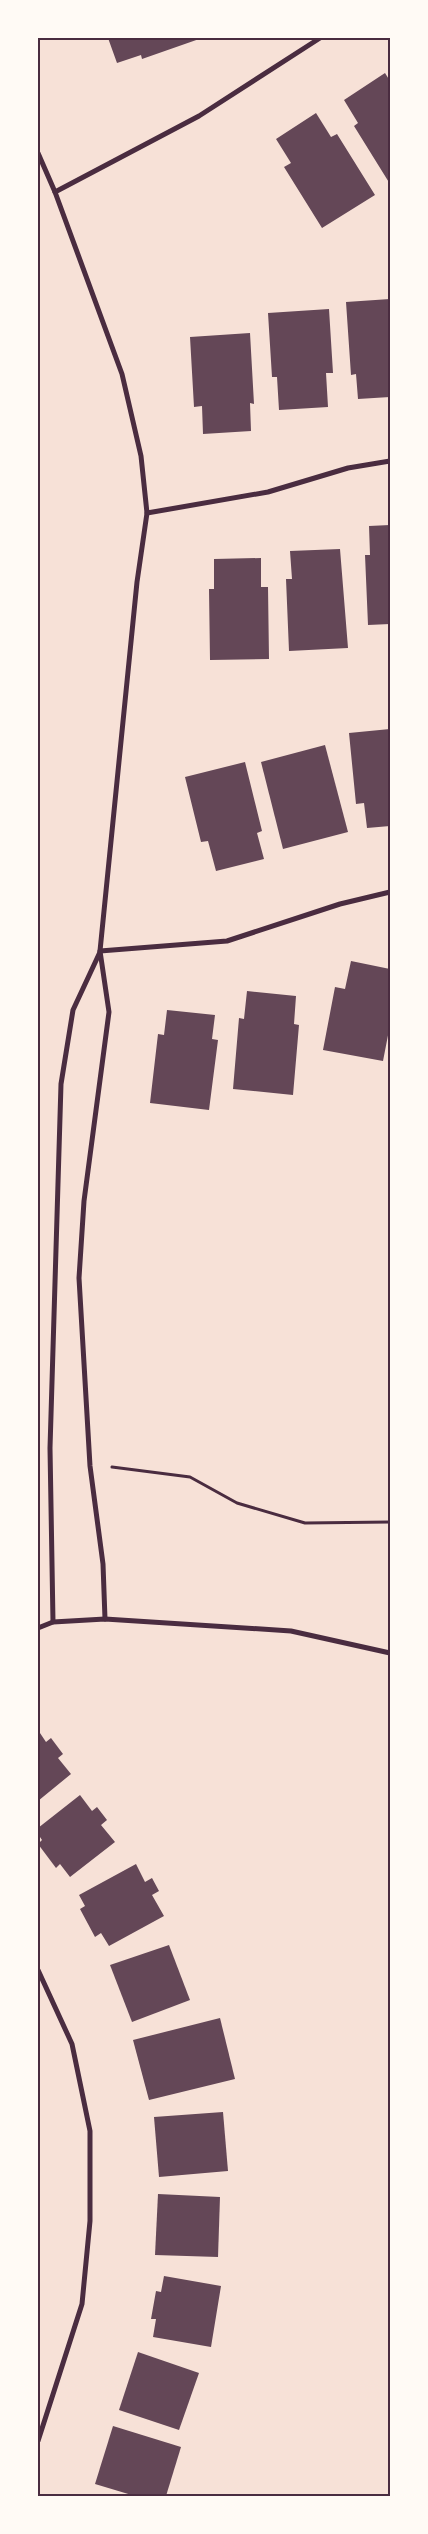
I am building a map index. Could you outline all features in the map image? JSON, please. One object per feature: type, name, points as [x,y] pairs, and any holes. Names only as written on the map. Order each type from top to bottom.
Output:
[{"type":"street","points":[[55,192],[199,116],[320,38]]},
{"type":"street","points":[[38,153],[55,192],[122,374],[140,456],[146,513],[135,602],[100,951],[109,1012],[84,1201],[79,1278],[89,1457],[102,1564],[104,1618]]},
{"type":"street","points":[[146,513],[268,492],[348,468],[390,461]]},
{"type":"street","points":[[100,951],[228,941],[340,904],[390,892]]},
{"type":"street","points":[[53,1622],[50,1448],[61,1084],[73,1010],[100,951]]},
{"type":"street","points":[[38,1628],[53,1622],[104,1618],[291,1631],[390,1653]]},
{"type":"street","points":[[38,1970],[72,2044],[90,2131],[90,2221],[82,2304],[38,2441]]},
{"type":"path","points":[[107,1465],[120,1470],[190,1478],[237,1503],[305,1523],[390,1522]]},
{"type":"building","points":[[108,38],[202,38],[142,59],[141,55],[117,63]]},
{"type":"building","points":[[385,73],[390,81],[390,184],[354,126],[358,123],[344,100]]},
{"type":"building","points":[[316,113],[331,137],[337,134],[375,195],[322,228],[284,167],[291,163],[276,139]]},
{"type":"building","points":[[390,299],[390,397],[358,399],[356,374],[351,375],[346,302]]},
{"type":"building","points":[[329,309],[333,373],[326,373],[328,407],[279,410],[277,377],[272,377],[268,313]]},
{"type":"building","points":[[250,333],[254,404],[250,403],[251,431],[203,434],[202,406],[194,407],[190,337]]},
{"type":"building","points":[[390,525],[390,624],[368,625],[365,555],[370,555],[369,526]]},
{"type":"building","points":[[340,549],[348,648],[289,651],[286,579],[292,579],[290,551]]},
{"type":"building","points":[[261,558],[261,587],[268,587],[269,659],[210,660],[209,589],[214,589],[214,559]]},
{"type":"building","points":[[390,729],[390,826],[367,828],[364,803],[356,804],[349,733]]},
{"type":"building","points":[[325,745],[348,832],[283,849],[261,762]]},
{"type":"building","points":[[245,762],[262,831],[257,833],[264,859],[216,871],[208,841],[201,842],[185,777]]},
{"type":"building","points":[[351,961],[390,969],[390,1025],[383,1061],[323,1050],[335,987],[345,989]]},
{"type":"building","points":[[247,991],[296,996],[294,1024],[299,1025],[293,1095],[233,1089],[239,1018],[244,1019]]},
{"type":"building","points":[[167,1010],[215,1015],[212,1039],[218,1040],[209,1110],[150,1103],[158,1034],[164,1035]]},
{"type":"building","points":[[38,1730],[46,1742],[51,1738],[63,1754],[58,1758],[71,1774],[38,1801]]},
{"type":"building","points":[[80,1795],[92,1811],[97,1807],[107,1820],[101,1825],[115,1842],[70,1877],[60,1864],[56,1868],[38,1844],[42,1840],[38,1834],[38,1828]]},
{"type":"building","points":[[136,1864],[145,1882],[152,1878],[159,1891],[152,1895],[164,1916],[109,1946],[101,1933],[95,1937],[80,1909],[85,1906],[79,1895]]},
{"type":"building","points":[[169,1945],[190,2000],[132,2022],[110,1965]]},
{"type":"building","points":[[220,2018],[235,2079],[149,2100],[133,2040]]},
{"type":"building","points":[[223,2112],[228,2171],[159,2177],[154,2117]]},
{"type":"building","points":[[158,2194],[220,2197],[218,2257],[155,2255]]},
{"type":"building","points":[[164,2276],[221,2286],[211,2347],[153,2337],[156,2319],[151,2319],[156,2291],[161,2292]]},
{"type":"building","points":[[138,2352],[199,2373],[179,2430],[119,2410]]},
{"type":"building","points":[[113,2426],[181,2447],[166,2496],[135,2496],[95,2484]]}]
